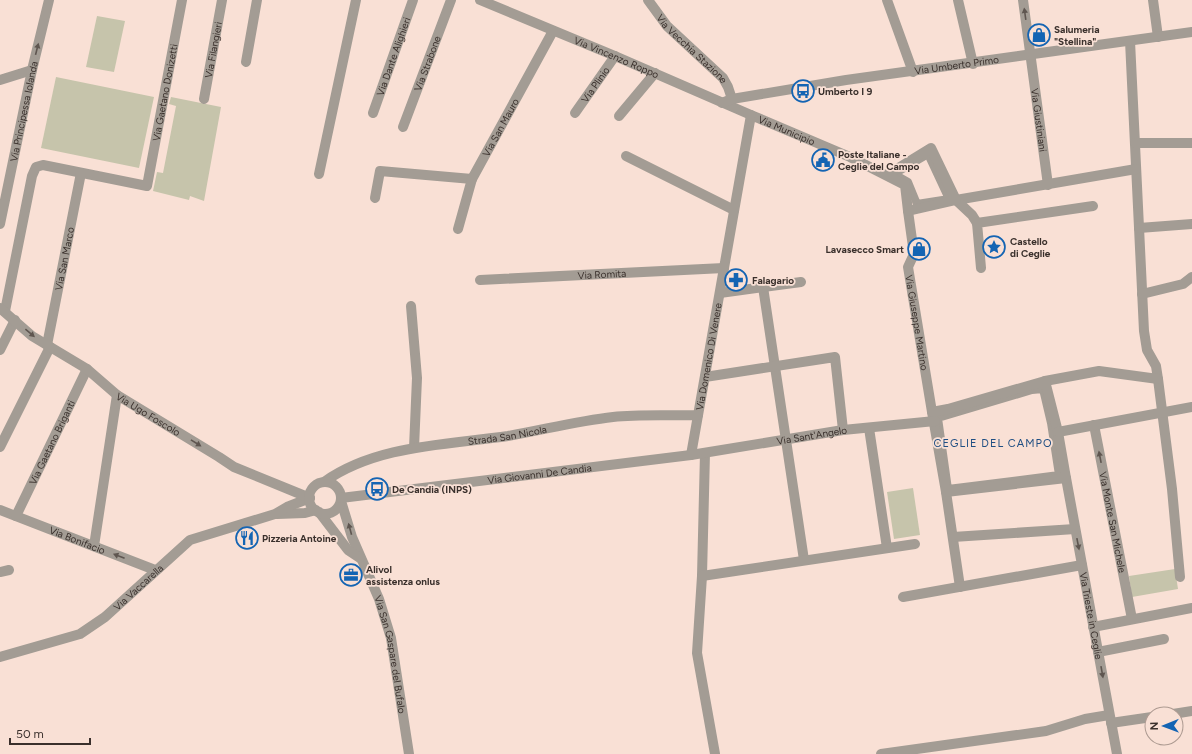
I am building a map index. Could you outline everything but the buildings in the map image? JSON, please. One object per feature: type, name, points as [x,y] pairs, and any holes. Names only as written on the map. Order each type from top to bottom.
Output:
[{"type":"street","name":"Via Principessa Iolanda","points":[[0,224],[32,70],[49,0]]},
{"type":"street","name":"Via Gaetano Donizetti","points":[[81,173],[147,186],[182,0]]},
{"type":"street","name":"Via Filangieri","points":[[204,100],[222,0]]},
{"type":"street","points":[[246,62],[257,0]]},
{"type":"street","points":[[319,174],[356,0]]},
{"type":"street","name":"Via Dante Alighieri","points":[[373,113],[413,0]]},
{"type":"street","name":"Via Strabone","points":[[403,127],[450,0]]},
{"type":"street","name":"Via Vincenzo Roppo","points":[[480,0],[656,74],[727,101],[752,116]]},
{"type":"street","name":"Via Vecchia Stazione","points":[[648,0],[667,26],[723,78],[728,87],[727,101]]},
{"type":"street","points":[[888,0],[913,72]]},
{"type":"street","points":[[958,0],[973,64]]},
{"type":"street","name":"Via Giustiniani","points":[[1023,0],[1048,185]]},
{"type":"street","points":[[1153,0],[1158,37]]},
{"type":"street","name":"Via San Mauro","points":[[458,229],[472,178],[554,31]]},
{"type":"street","name":"Via Umberto Primo","points":[[727,101],[839,82],[1192,32]]},
{"type":"street","points":[[1130,41],[1142,294],[1147,350],[1156,366],[1158,379],[1180,577]]},
{"type":"street","name":"Via Plinio","points":[[575,113],[615,56]]},
{"type":"street","points":[[0,80],[32,70]]},
{"type":"street","points":[[619,116],[656,74]]},
{"type":"street","name":"Via Municipio","points":[[752,116],[850,157],[905,185],[908,211]]},
{"type":"street","name":"Via Domenico Di Venere","points":[[691,455],[752,116]]},
{"type":"street","points":[[1135,143],[1192,143]]},
{"type":"street","points":[[887,175],[931,148],[956,200],[972,215],[977,223],[981,268]]},
{"type":"street","points":[[928,154],[949,199],[918,204],[908,182],[894,174],[928,154]]},
{"type":"street","points":[[626,156],[734,210]]},
{"type":"street","points":[[2,309],[32,176],[36,167],[43,165],[81,173]]},
{"type":"street","points":[[908,211],[956,200],[1136,170]]},
{"type":"street","points":[[375,198],[380,171],[472,178]]},
{"type":"street","name":"Via San Marco","points":[[0,447],[48,346],[81,173]]},
{"type":"street","points":[[977,223],[1093,206]]},
{"type":"street","name":"Via Giuseppe Martino","points":[[908,211],[914,254],[908,268],[947,490],[960,587]]},
{"type":"street","points":[[1139,228],[1192,224]]},
{"type":"street","name":"Via Romita","points":[[480,280],[724,268]]},
{"type":"street","points":[[1142,294],[1183,284],[1192,277]]},
{"type":"street","points":[[720,293],[801,282]]},
{"type":"street","points":[[763,287],[804,560]]},
{"type":"street","points":[[411,306],[417,378],[414,448]]},
{"type":"street","name":"Via Ugo Foscolo","points":[[2,309],[32,336],[87,369],[118,395],[234,467],[310,498]]},
{"type":"street","points":[[0,350],[15,320]]},
{"type":"street","points":[[704,377],[776,367],[835,356],[843,430]]},
{"type":"street","name":"Via Gaetano Briganti","points":[[16,516],[87,369]]},
{"type":"street","name":"Via Sant'Angelo","points":[[691,455],[933,417],[948,409],[1045,381],[1099,371],[1158,379]]},
{"type":"street","name":"Via Trieste in Ceglie","points":[[1045,381],[1058,432],[1116,754]]},
{"type":"street","points":[[1043,389],[1051,423],[1059,475],[947,490],[938,418],[1032,390],[1043,389]]},
{"type":"street","points":[[94,546],[118,395]]},
{"type":"street","points":[[1058,432],[1192,407]]},
{"type":"street","name":"Strada San Nicola","points":[[324,482],[339,471],[348,467],[386,454],[414,448],[507,436],[613,417],[698,415]]},
{"type":"street","name":"Via Monte San Michele","points":[[1094,425],[1132,619]]},
{"type":"street","points":[[869,428],[887,548]]},
{"type":"street","points":[[705,453],[702,576],[697,653],[715,754]]},
{"type":"street","name":"Via Giovanni De Candia","points":[[341,499],[691,455]]},
{"type":"street","points":[[947,490],[1066,478]]},
{"type":"street","points":[[324,482],[336,486],[341,499],[339,506],[332,512],[317,511],[311,504],[310,498],[314,487],[324,482]]},
{"type":"street","points":[[275,514],[286,500],[288,490]]},
{"type":"street","name":"Via Vaccarella","points":[[0,657],[80,634],[105,617],[155,570],[190,540],[275,514],[287,507],[310,498]]},
{"type":"street","name":"Via San Gaspare del Bufalo","points":[[341,499],[360,558],[379,599],[391,638],[408,754]]},
{"type":"street","name":"Via Bonifacio","points":[[0,510],[155,570]]},
{"type":"street","name":"Via San Gaspare del Bufalo","points":[[317,511],[348,550],[360,558]]},
{"type":"street","name":"Via Vaccarella","points":[[275,514],[317,511]]},
{"type":"street","points":[[953,537],[1075,529]]},
{"type":"street","points":[[702,576],[915,544]]},
{"type":"street","points":[[903,597],[1082,565]]},
{"type":"street","points":[[1093,627],[1192,608]]},
{"type":"street","points":[[1098,652],[1164,639]]},
{"type":"street","points":[[881,754],[1046,730],[1085,719],[1144,717]]},
{"type":"shaded area","points":[[97,16],[125,21],[114,72],[86,67]]},
{"type":"shaded area","points":[[56,77],[154,97],[139,168],[41,148]]},
{"type":"shaded area","points":[[171,97],[221,107],[204,201],[190,196],[189,200],[153,191],[157,172],[163,173],[176,106],[169,104]]},
{"type":"shaded area","points":[[913,488],[920,535],[894,539],[887,492]]},
{"type":"shaded area","points":[[1175,569],[1178,589],[1132,597],[1129,576]]},
{"type":"place","name":"Salumeria \"Stellina\"","points":[[1039,35]]},
{"type":"place","name":"Umberto I 9","points":[[803,91]]},
{"type":"place","name":"Poste Italiane - Ceglie del Campo","points":[[823,160]]},
{"type":"place","name":"Castello di Ceglie","points":[[994,247]]},
{"type":"place","name":"Lavasecco Smart","points":[[919,249]]},
{"type":"place","name":"Falagario","points":[[736,280]]},
{"type":"place","name":"De Candia (INPS)","points":[[377,489]]},
{"type":"place","name":"Pizzeria Antoine","points":[[247,538]]},
{"type":"place","name":"Alivol assistenza onlus","points":[[351,575]]},
{"type":"district","name":"CEGLIE DEL CAMPO","points":[[993,443]]}]
